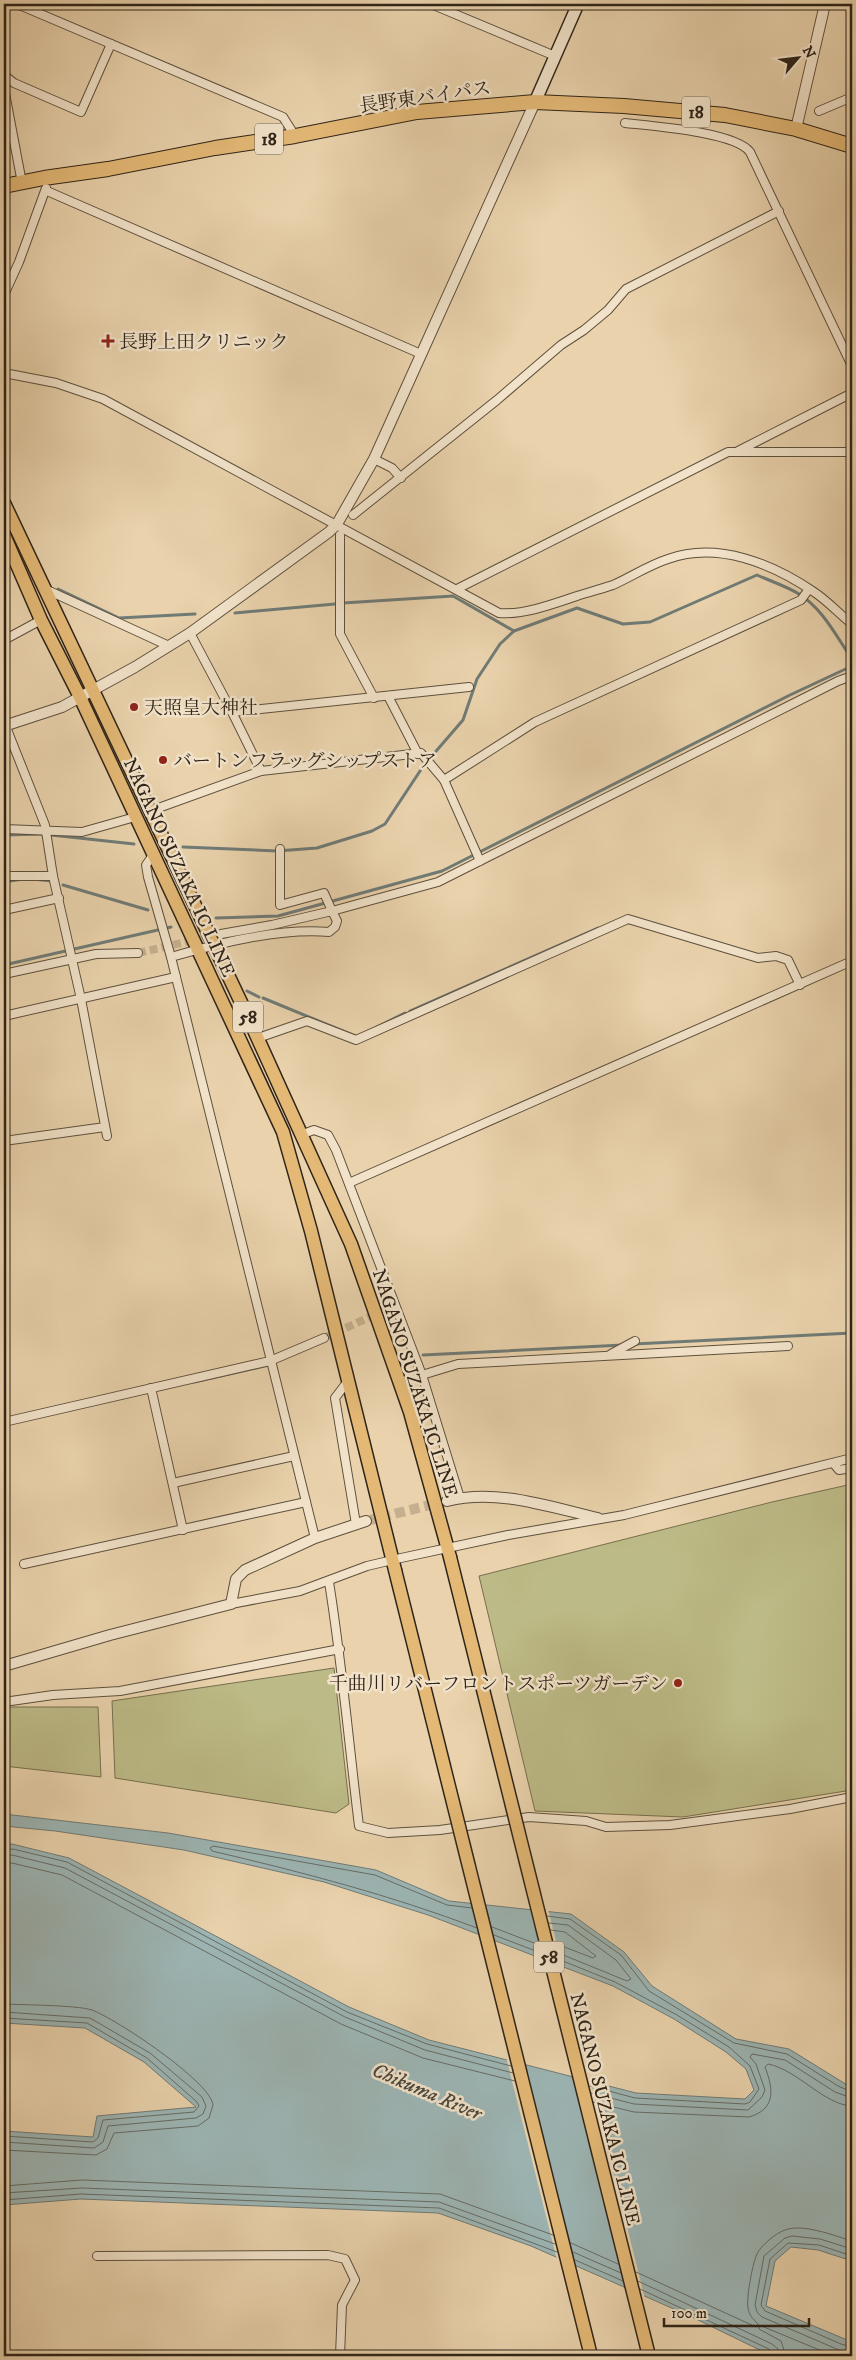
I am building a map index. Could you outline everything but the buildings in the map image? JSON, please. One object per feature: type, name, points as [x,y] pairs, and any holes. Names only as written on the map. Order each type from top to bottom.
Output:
[{"type":"highway","name":"長野東バイパス","points":[[4,186],[22,183],[46,184],[108,169],[215,148],[295,136],[417,112],[535,102],[624,106],[726,115],[796,129],[852,146]]},
{"type":"main road","points":[[535,102],[578,4]]},
{"type":"main road","name":"NAGANO SUZAKA IC LINE","points":[[4,504],[303,1134],[351,1244],[382,1331],[410,1412],[448,1553],[648,2356]]},
{"type":"main road","name":"NAGANO SUZAKA IC LINE","points":[[4,534],[10,560],[80,697],[134,817],[283,1132],[311,1232],[592,2356]]},
{"type":"street","points":[[17,4],[283,117],[295,136]]},
{"type":"street","points":[[431,4],[555,56]]},
{"type":"street","points":[[796,129],[825,4]]},
{"type":"street","points":[[4,75],[14,83],[80,112],[111,44]]},
{"type":"street","points":[[4,88],[22,183]]},
{"type":"street","points":[[819,111],[852,97]]},
{"type":"street","points":[[4,1141],[106,1131],[82,999],[53,876],[46,831],[5,724],[62,707],[190,633],[329,532],[337,524],[374,459],[535,102]]},
{"type":"street","points":[[624,124],[670,128],[719,137],[745,145],[852,366]]},
{"type":"street","points":[[4,295],[46,184],[421,354]]},
{"type":"street","points":[[353,515],[498,400],[561,345],[584,330],[608,310],[626,289],[778,211]]},
{"type":"street","points":[[4,373],[56,383],[103,399],[499,613],[509,614],[554,603],[612,585],[668,558],[697,553],[718,553],[746,558],[775,570],[808,591],[852,624]]},
{"type":"street","points":[[737,452],[852,393]]},
{"type":"street","points":[[457,589],[728,452],[852,452]]},
{"type":"street","points":[[374,459],[392,468],[401,478]]},
{"type":"street","points":[[340,535],[340,634],[374,698]]},
{"type":"street","points":[[44,589],[168,646]]},
{"type":"street","points":[[444,780],[535,722],[801,600],[808,591]]},
{"type":"street","points":[[4,640],[41,620]]},
{"type":"street","points":[[190,633],[261,772]]},
{"type":"street","points":[[221,934],[272,925],[438,882],[479,859],[830,685],[852,676]]},
{"type":"street","points":[[232,712],[469,687]]},
{"type":"street","points":[[388,696],[418,754]]},
{"type":"street","points":[[150,811],[261,772],[421,753],[444,780],[479,859]]},
{"type":"street","points":[[4,829],[82,832],[134,817]]},
{"type":"street","points":[[171,957],[213,945],[304,930],[329,932],[335,927],[337,921],[324,893],[280,905],[280,851]]},
{"type":"street","points":[[153,855],[146,865],[171,957],[209,1117],[242,1240],[270,1361],[315,1538]]},
{"type":"street","points":[[4,876],[53,876]]},
{"type":"street","points":[[4,910],[58,898]]},
{"type":"street","points":[[258,1038],[307,1021],[356,1040],[628,919],[758,958],[776,956],[788,960],[800,985]]},
{"type":"street","points":[[4,974],[71,957],[96,954],[138,953]]},
{"type":"street","points":[[349,1183],[852,961]]},
{"type":"street","points":[[4,1016],[176,977]]},
{"type":"street","points":[[303,1134],[314,1130],[328,1134],[349,1183],[422,1375],[460,1498]]},
{"type":"street","points":[[4,1422],[270,1361],[324,1338]]},
{"type":"street","points":[[607,1356],[635,1341]]},
{"type":"street","points":[[422,1375],[458,1364],[788,1346]]},
{"type":"street","points":[[348,1381],[335,1398],[356,1524]]},
{"type":"street","points":[[151,1388],[183,1530]]},
{"type":"street","points":[[173,1483],[294,1456]]},
{"type":"street","points":[[4,1666],[110,1635],[231,1604],[300,1591],[329,1582],[367,1566],[393,1565],[598,1518],[624,1515],[852,1458]]},
{"type":"street","points":[[834,1464],[839,1470],[852,1468]]},
{"type":"street","points":[[447,1501],[460,1498],[503,1497],[598,1518]]},
{"type":"street","points":[[24,1564],[306,1502]]},
{"type":"street","points":[[231,1604],[236,1579],[245,1570],[315,1538],[366,1521]]},
{"type":"street","points":[[329,1582],[340,1649],[344,1701],[359,1826],[388,1833],[440,1830],[529,1817],[586,1821],[606,1827],[670,1825],[790,1809],[852,1797]]},
{"type":"street","points":[[4,1702],[53,1695],[120,1692],[340,1649]]},
{"type":"street","points":[[97,2256],[328,2255],[345,2259],[355,2280],[342,2305],[340,2356]]},
{"type":"shaded area","name":"千曲川リバーフロントスポーツガーデン","points":[[852,1484],[852,1790],[683,1817],[535,1811],[479,1576],[772,1502]]},
{"type":"shaded area","points":[[334,1668],[349,1804],[336,1813],[115,1778],[112,1701]]},
{"type":"shaded area","points":[[4,1707],[98,1707],[101,1777],[4,1766]]},
{"type":"water","name":"Chikuma River","points":[[4,1814],[168,1833],[376,1870],[449,1901],[571,1914],[624,1952],[652,1986],[736,2039],[789,2049],[852,2088],[852,2261],[818,2250],[791,2247],[775,2261],[766,2306],[852,2342],[852,2356],[772,2356],[692,2317],[531,2246],[438,2213],[81,2199],[4,2205],[4,2131],[93,2137],[97,2116],[196,2107],[144,2062],[85,2028],[4,2023],[4,1845],[12,1844],[69,1858],[349,2007],[429,2040],[636,2093],[745,2099],[754,2090],[746,2069],[726,2052],[674,2019],[613,1986],[428,1915],[324,1882],[184,1850],[55,1831],[4,1826]]},
{"type":"pier","points":[[530,1907],[548,1909],[563,1969],[544,1962]]},
{"type":"pier","points":[[506,2057],[522,2061],[574,2268],[557,2260]]},
{"type":"pier","points":[[572,2074],[590,2079],[645,2299],[626,2291]]},
{"type":"waterway","points":[[343,603],[453,596],[514,631],[577,608],[623,624],[650,622],[757,575],[789,588],[808,600],[822,615],[852,659]]},
{"type":"waterway","points":[[58,589],[119,618],[195,614]]},
{"type":"waterway","points":[[235,613],[335,604]]},
{"type":"waterway","points":[[431,757],[463,720],[477,679],[500,644],[514,631]]},
{"type":"waterway","points":[[216,918],[278,916],[442,871],[790,695],[852,666]]},
{"type":"waterway","points":[[183,847],[277,851],[317,848],[372,831],[385,824],[424,765]]},
{"type":"waterway","points":[[4,835],[43,834]]},
{"type":"waterway","points":[[51,835],[134,844]]},
{"type":"waterway","points":[[4,882],[23,879]]},
{"type":"waterway","points":[[32,879],[52,881]]},
{"type":"waterway","points":[[63,885],[148,910]]},
{"type":"waterway","points":[[4,965],[171,927]]},
{"type":"waterway","points":[[410,1011],[598,928]]},
{"type":"waterway","points":[[247,991],[259,997]]},
{"type":"waterway","points":[[263,998],[355,1036]]},
{"type":"waterway","points":[[375,1028],[405,1013]]},
{"type":"waterway","points":[[634,1344],[852,1333]]},
{"type":"waterway","points":[[423,1355],[623,1345]]},
{"type":"waterway","points":[[194,1382],[269,1365]]},
{"type":"tunnel","points":[[138,953],[221,934]]},
{"type":"tunnel","points":[[324,1338],[389,1308]]},
{"type":"tunnel","points":[[366,1521],[442,1502]]},
{"type":"place","name":"長野上田クリニック","points":[[108,341]]},
{"type":"place","name":"天照皇大神社","points":[[134,707]]},
{"type":"place","name":"バートンフラッグシップストア","points":[[163,760]]},
{"type":"place","name":"千曲川リバーフロントスポーツガーデン","points":[[678,1683]]}]
